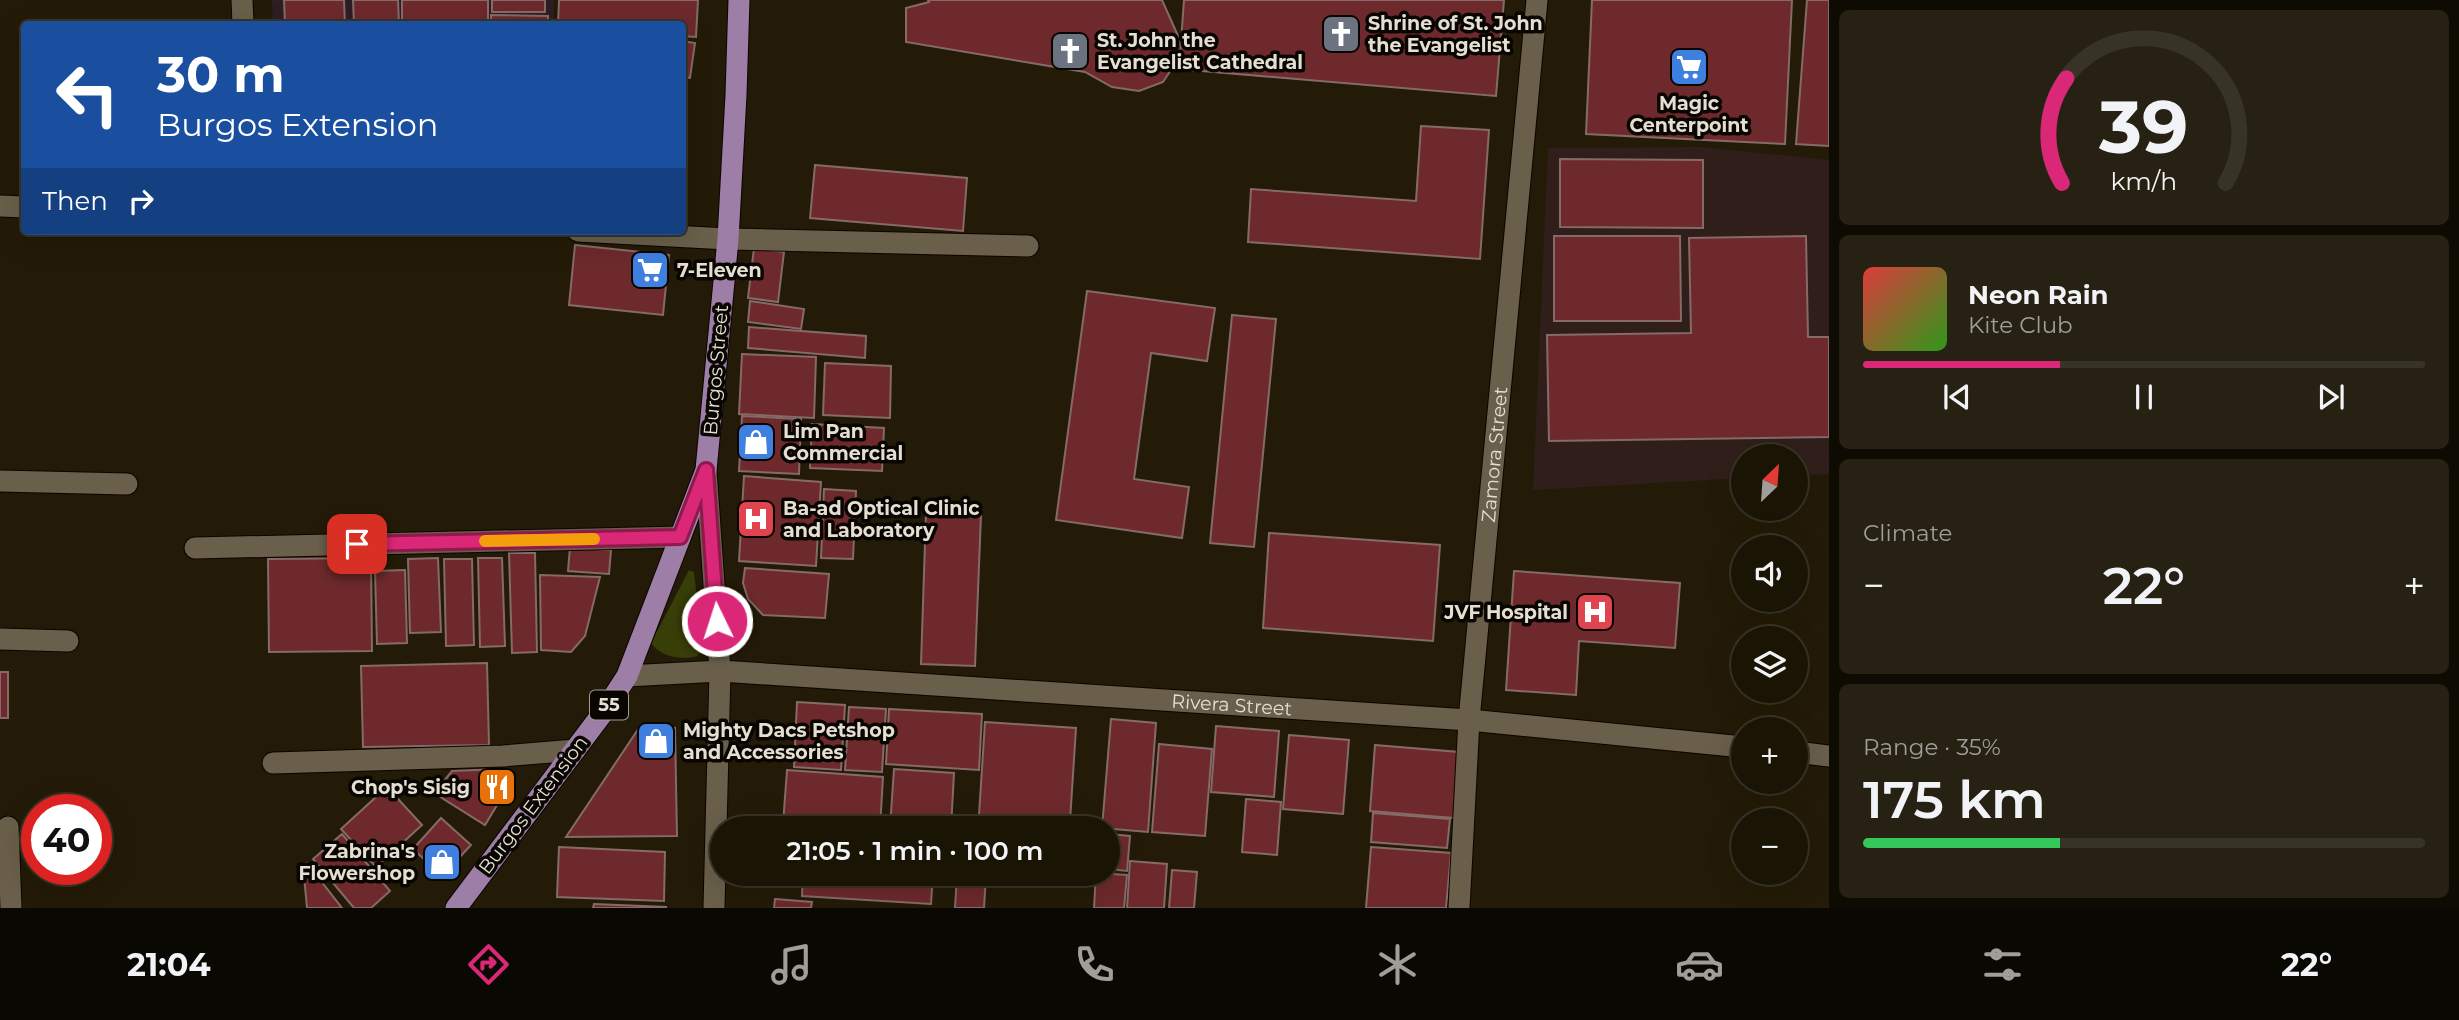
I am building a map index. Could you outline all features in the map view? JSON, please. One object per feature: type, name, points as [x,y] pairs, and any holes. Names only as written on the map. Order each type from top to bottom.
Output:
[{"type":"main road","name":"Burgos Street","points":[[706,470],[728,239],[738,0]]},
{"type":"main road","name":"Burgos Extension","points":[[456,908],[605,710],[627,676],[706,470]]},
{"type":"street","points":[[242,0],[243,21]]},
{"type":"street","name":"Zamora Street","points":[[1459,908],[1469,720],[1537,0]]},
{"type":"street","points":[[0,206],[21,206]]},
{"type":"street","points":[[653,235],[1028,246]]},
{"type":"street","name":"Burgos Street","points":[[706,470],[720,671],[714,908]]},
{"type":"street","points":[[0,481],[127,484]]},
{"type":"street","points":[[195,548],[680,537]]},
{"type":"street","points":[[0,639],[68,641]]},
{"type":"street","name":"Rivera Street","points":[[627,676],[720,671],[1469,720],[1731,746]]},
{"type":"street","points":[[273,763],[503,757],[575,750]]},
{"type":"street","points":[[1808,753],[1829,756]]},
{"type":"street","points":[[8,827],[11,908]]},
{"type":"shaded area","points":[[272,0],[554,0],[554,21],[273,21]]},
{"type":"shaded area","points":[[1700,147],[1829,160],[1829,474],[1808,475],[1808,444],[1731,444],[1731,479],[1533,490],[1548,148]]},
{"type":"green space","points":[[689,570],[694,572],[699,616],[698,656],[679,658],[666,655],[651,643]]},
{"type":"building","points":[[284,0],[344,0],[345,21],[285,21]]},
{"type":"building","points":[[353,0],[398,0],[399,21],[354,21]]},
{"type":"building","points":[[402,0],[488,0],[488,21],[402,21]]},
{"type":"building","points":[[492,0],[545,0],[545,12],[492,12]]},
{"type":"building","points":[[559,0],[698,0],[696,37],[686,36],[686,21],[558,21]]},
{"type":"building","name":"St. John the Evangelist Cathedral","points":[[928,0],[1162,0],[1179,38],[1177,61],[1163,82],[1139,91],[1112,87],[1085,72],[906,42],[906,8],[929,2]]},
{"type":"building","name":"Shrine of St. John the Evangelist","points":[[1184,0],[1504,0],[1496,96],[1179,69]]},
{"type":"building","name":"Magic Centerpoint","points":[[1592,0],[1792,0],[1785,144],[1586,134]]},
{"type":"building","points":[[1807,0],[1829,0],[1829,146],[1796,144]]},
{"type":"building","points":[[491,15],[548,16],[548,21],[491,21]]},
{"type":"building","points":[[686,42],[695,43],[690,78],[686,78]]},
{"type":"building","points":[[1421,126],[1489,130],[1480,259],[1248,242],[1251,189],[1416,201]]},
{"type":"building","points":[[1560,159],[1703,160],[1703,228],[1560,227]]},
{"type":"building","points":[[815,165],[967,178],[963,231],[810,218]]},
{"type":"building","points":[[1554,236],[1680,236],[1681,321],[1554,321]]},
{"type":"building","points":[[1806,236],[1808,337],[1829,337],[1829,437],[1549,441],[1547,335],[1691,333],[1689,238]]},
{"type":"building","points":[[575,245],[669,255],[663,315],[569,305]]},
{"type":"building","points":[[754,248],[784,252],[778,302],[748,298]]},
{"type":"building","points":[[1087,291],[1215,308],[1207,361],[1151,353],[1134,479],[1189,487],[1182,538],[1056,520]]},
{"type":"building","points":[[750,301],[804,309],[801,329],[748,322]]},
{"type":"building","points":[[1232,315],[1276,319],[1254,547],[1210,543]]},
{"type":"building","points":[[749,327],[866,336],[865,358],[748,348]]},
{"type":"building","points":[[742,354],[816,357],[814,418],[739,414]]},
{"type":"building","points":[[825,363],[891,366],[890,418],[823,415]]},
{"type":"building","points":[[742,416],[801,419],[799,474],[739,471]]},
{"type":"building","points":[[812,424],[884,428],[882,471],[810,468]]},
{"type":"building","points":[[744,476],[821,482],[816,566],[739,561]]},
{"type":"building","points":[[824,489],[856,491],[853,559],[821,558]]},
{"type":"building","points":[[926,513],[981,515],[975,666],[921,664]]},
{"type":"building","points":[[1269,533],[1440,545],[1433,641],[1263,628]]},
{"type":"building","points":[[570,547],[611,550],[609,574],[568,571]]},
{"type":"building","points":[[509,553],[535,553],[537,652],[512,653]]},
{"type":"building","points":[[371,558],[372,651],[269,652],[268,559]]},
{"type":"building","points":[[438,558],[441,632],[410,633],[408,559]]},
{"type":"building","points":[[478,558],[502,558],[505,646],[480,647]]},
{"type":"building","points":[[444,559],[472,559],[474,645],[446,646]]},
{"type":"building","points":[[745,568],[829,574],[825,618],[763,615],[748,599],[743,583]]},
{"type":"building","points":[[405,570],[407,643],[377,644],[375,571]]},
{"type":"building","name":"JVF Hospital","points":[[1514,571],[1680,583],[1675,648],[1579,641],[1576,695],[1506,690]]},
{"type":"building","points":[[540,575],[600,577],[585,636],[571,652],[541,650]]},
{"type":"building","points":[[487,663],[489,745],[363,747],[361,666]]},
{"type":"building","points":[[0,672],[8,672],[8,718],[0,718]]},
{"type":"building","points":[[797,702],[845,705],[841,770],[794,767]]},
{"type":"building","points":[[849,707],[886,709],[882,772],[845,770]]},
{"type":"building","points":[[889,709],[982,714],[979,770],[886,764]]},
{"type":"building","points":[[1111,719],[1156,723],[1148,832],[1120,830],[1120,816],[1103,816]]},
{"type":"building","points":[[985,722],[1076,728],[1070,816],[979,815]]},
{"type":"building","points":[[641,725],[675,728],[677,836],[566,837]]},
{"type":"building","points":[[1216,726],[1279,731],[1274,797],[1211,792]]},
{"type":"building","points":[[1289,735],[1349,740],[1343,814],[1283,809]]},
{"type":"building","points":[[1159,744],[1212,749],[1205,836],[1152,832]]},
{"type":"building","points":[[1375,745],[1459,752],[1454,818],[1370,811]]},
{"type":"building","points":[[499,769],[511,782],[485,825],[434,793],[452,771]]},
{"type":"building","points":[[894,769],[954,773],[952,816],[891,816]]},
{"type":"building","points":[[787,770],[883,777],[881,816],[784,816]]},
{"type":"building","points":[[387,787],[422,825],[376,867],[341,829]]},
{"type":"building","points":[[1246,799],[1281,802],[1277,855],[1242,852]]},
{"type":"building","points":[[1373,813],[1450,819],[1447,848],[1371,842]]},
{"type":"building","points":[[441,818],[471,845],[442,876],[413,849]]},
{"type":"building","points":[[342,834],[390,891],[371,908],[354,908],[313,859]]},
{"type":"building","points":[[1120,835],[1130,836],[1127,871],[1120,870]]},
{"type":"building","points":[[559,847],[665,852],[664,901],[557,897]]},
{"type":"building","points":[[1371,847],[1451,853],[1446,908],[1366,908]]},
{"type":"building","points":[[1130,861],[1167,864],[1164,908],[1127,908]]},
{"type":"building","points":[[307,863],[342,908],[307,908],[303,865]]},
{"type":"building","points":[[1172,870],[1197,872],[1194,908],[1169,908]]},
{"type":"building","points":[[1120,875],[1127,875],[1124,908],[1094,908],[1095,886],[1120,886]]},
{"type":"building","points":[[802,886],[932,886],[931,904],[802,896]]},
{"type":"building","points":[[956,886],[985,886],[984,908],[955,908]]},
{"type":"building","points":[[775,899],[812,902],[811,908],[774,908]]},
{"type":"building","points":[[594,904],[666,907],[666,908],[593,908]]},
{"type":"slow traffic","points":[[485,541],[594,539]]},
{"type":"place","name":"Shrine of St. John the Evangelist","points":[[1341,34]]},
{"type":"place","name":"St. John the Evangelist Cathedral","points":[[1070,51]]},
{"type":"place","name":"Magic Centerpoint","points":[[1689,67]]},
{"type":"place","name":"7-Eleven","points":[[650,270]]},
{"type":"place","name":"Lim Pan Commercial","points":[[756,442]]},
{"type":"place","name":"Ba-ad Optical Clinic and Laboratory","points":[[756,519]]},
{"type":"place","name":"JVF Hospital","points":[[1595,612]]},
{"type":"place","name":"Mighty Dacs Petshop and Accessories","points":[[656,741]]},
{"type":"place","name":"Chop's Sisig","points":[[497,787]]},
{"type":"place","name":"Zabrina's Flowershop","points":[[442,862]]},
{"type":"route","points":[[357,544],[680,537],[706,470],[717,621]]}]
